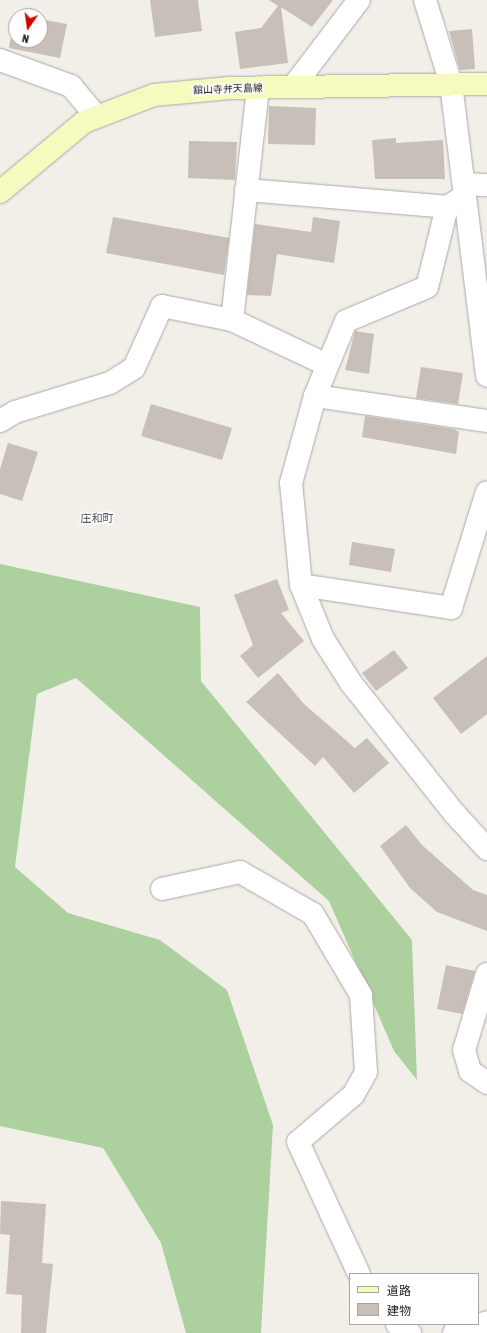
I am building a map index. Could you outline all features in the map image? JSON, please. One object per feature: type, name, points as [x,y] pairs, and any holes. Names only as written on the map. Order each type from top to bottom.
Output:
[{"type":"main road","name":"舘山寺弁天島線","points":[[0,192],[63,136],[96,116],[154,95],[258,87],[487,84]]},
{"type":"street","points":[[293,87],[359,0]]},
{"type":"street","points":[[425,0],[451,84],[459,196],[487,376]]},
{"type":"street","points":[[0,60],[71,86],[96,116]]},
{"type":"street","points":[[232,320],[258,87]]},
{"type":"street","points":[[246,190],[459,196],[487,185]]},
{"type":"street","points":[[459,196],[427,287],[346,321],[315,396],[291,483],[301,585],[323,639],[351,683],[454,813],[487,849]]},
{"type":"street","points":[[0,421],[15,412],[110,383],[134,368],[162,306],[232,320],[327,365]]},
{"type":"street","points":[[315,396],[487,421]]},
{"type":"street","points":[[301,585],[451,608],[487,492]]},
{"type":"street","points":[[162,889],[240,872],[313,914],[361,995],[366,1072],[353,1095],[298,1142],[359,1273]]},
{"type":"street","points":[[487,974],[464,1050],[470,1071],[487,1083]]},
{"type":"street","points":[[398,1325],[410,1333]]},
{"type":"street","points":[[454,1333],[478,1325]]},
{"type":"green space","points":[[0,564],[200,607],[201,681],[412,940],[417,1080],[394,1051],[329,901],[76,678],[37,694],[15,867],[68,913],[160,940],[227,990],[273,1125],[261,1333],[186,1333],[161,1243],[103,1148],[0,1126]]},
{"type":"building","points":[[150,0],[198,0],[202,31],[155,37]]},
{"type":"building","points":[[269,0],[333,0],[312,27],[281,7],[288,63],[240,69],[235,32],[261,28],[278,6]]},
{"type":"building","points":[[48,20],[67,24],[60,58],[9,48],[48,48]]},
{"type":"building","points":[[472,29],[475,69],[460,70],[449,31]]},
{"type":"building","points":[[269,106],[316,108],[315,145],[268,144]]},
{"type":"building","points":[[396,138],[396,143],[443,140],[445,179],[375,179],[372,140]]},
{"type":"building","points":[[189,141],[237,142],[235,180],[188,178]]},
{"type":"building","points":[[113,217],[229,238],[224,275],[106,253]]},
{"type":"building","points":[[313,217],[340,221],[334,263],[277,254],[271,296],[247,295],[255,224],[311,232]]},
{"type":"building","points":[[355,331],[374,334],[369,374],[345,370]]},
{"type":"building","points":[[421,367],[463,373],[458,404],[416,398]]},
{"type":"building","points":[[151,404],[232,428],[222,460],[141,436]]},
{"type":"building","points":[[365,416],[454,429],[459,432],[456,454],[362,437]]},
{"type":"building","points":[[8,443],[38,452],[22,501],[0,494],[0,469]]},
{"type":"building","points":[[352,542],[395,549],[391,572],[349,565]]},
{"type":"building","points":[[277,579],[289,610],[281,613],[304,641],[258,678],[240,656],[253,645],[234,595]]},
{"type":"building","points":[[394,650],[408,668],[376,691],[362,673]]},
{"type":"building","points":[[487,656],[487,714],[461,734],[433,698]]},
{"type":"building","points":[[278,673],[304,704],[355,748],[367,738],[389,763],[354,793],[323,757],[315,766],[246,702]]},
{"type":"building","points":[[406,825],[422,845],[473,890],[487,895],[487,931],[437,912],[410,888],[380,846]]},
{"type":"building","points":[[446,965],[475,971],[462,1014],[437,1009]]},
{"type":"building","points":[[1,1201],[46,1204],[42,1263],[53,1264],[46,1333],[21,1333],[22,1295],[6,1294],[10,1235],[0,1234]]},
{"type":"district","name":"庄和町","points":[[97,518]]}]
